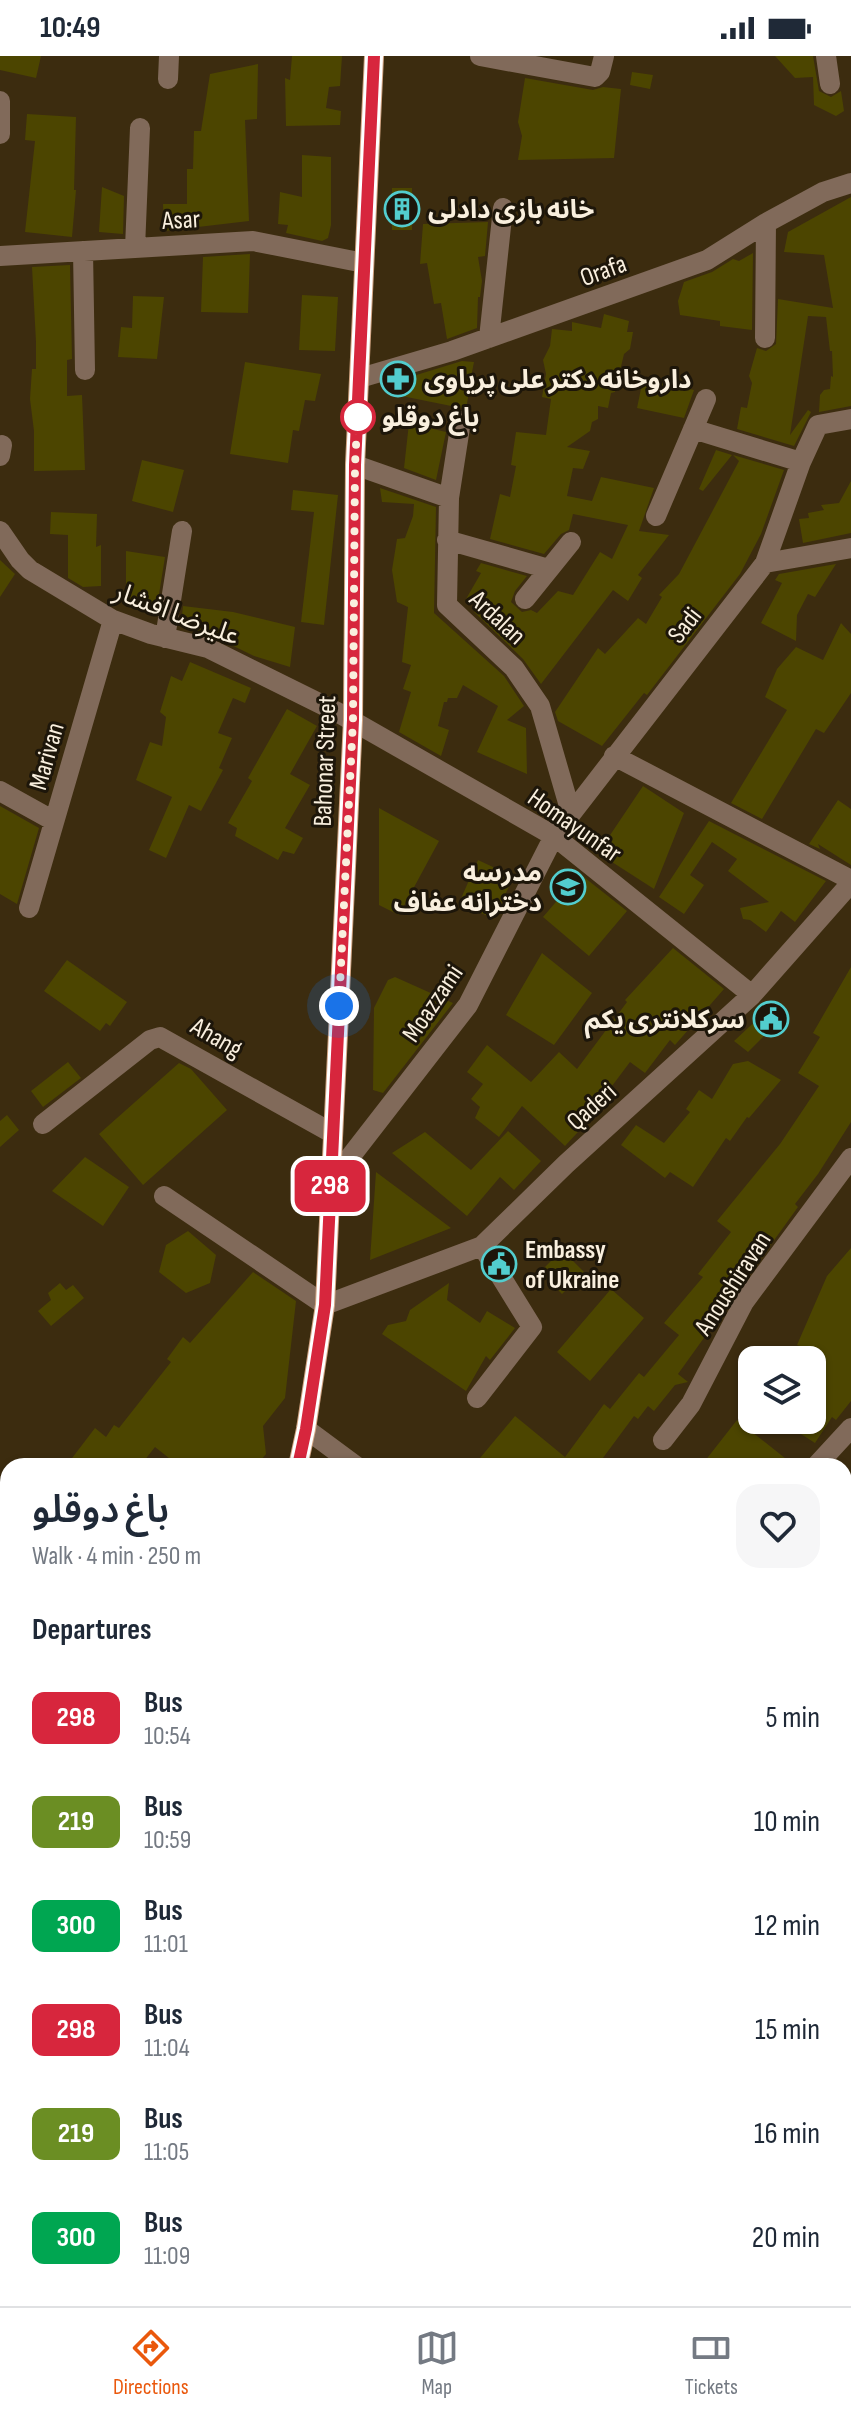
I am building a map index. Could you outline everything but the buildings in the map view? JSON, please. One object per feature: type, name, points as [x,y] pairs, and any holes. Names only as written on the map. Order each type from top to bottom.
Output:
[{"type":"main road","name":"Bahonar Street","points":[[300,1458],[325,1305],[353,720],[355,465],[374,56]]},
{"type":"street","points":[[168,79],[169,56]]},
{"type":"street","points":[[482,56],[595,77],[600,72],[604,56]]},
{"type":"street","points":[[826,56],[830,84]]},
{"type":"street","points":[[0,101],[0,134]]},
{"type":"street","points":[[135,248],[140,128]]},
{"type":"street","name":"Orafa","points":[[360,378],[489,338],[707,260],[823,192],[851,183]]},
{"type":"street","points":[[489,338],[503,208]]},
{"type":"street","points":[[765,338],[766,223]]},
{"type":"street","name":"Asar","points":[[0,256],[253,241],[364,263]]},
{"type":"street","points":[[83,251],[85,370]]},
{"type":"street","points":[[656,516],[706,399]]},
{"type":"street","name":"Sadi","points":[[554,836],[765,563],[801,462],[818,425],[851,419]]},
{"type":"street","name":"Ardalan","points":[[461,421],[449,498],[447,605],[514,668],[540,706],[571,813]]},
{"type":"street","points":[[693,429],[801,462]]},
{"type":"street","points":[[355,465],[449,498]]},
{"type":"street","name":"علیرضا افشار","points":[[0,531],[30,570],[113,620],[165,638],[208,648],[353,720]]},
{"type":"street","points":[[165,638],[182,531]]},
{"type":"street","points":[[447,540],[549,569]]},
{"type":"street","points":[[525,599],[571,542]]},
{"type":"street","points":[[765,563],[851,548]]},
{"type":"street","name":"Marivan","points":[[29,908],[113,620]]},
{"type":"street","name":"Homayunfar","points":[[353,720],[554,836],[752,995]]},
{"type":"street","points":[[614,756],[851,882]]},
{"type":"street","points":[[0,791],[54,821]]},
{"type":"street","name":"Moazzami","points":[[330,1183],[468,1005],[554,836]]},
{"type":"street","name":"Qaderi","points":[[325,1305],[482,1246],[566,1164],[752,995],[851,882]]},
{"type":"street","name":"Ahang","points":[[43,1124],[150,1040],[160,1037],[169,1039],[332,1133]]},
{"type":"street","name":"Anoushiravan","points":[[663,1440],[691,1404],[744,1302],[851,1158]]},
{"type":"street","points":[[164,1196],[325,1305]]},
{"type":"street","points":[[477,1398],[532,1327],[482,1246]]},
{"type":"street","points":[[823,1458],[851,1428]]},
{"type":"street","points":[[306,1429],[345,1458]]},
{"type":"bus line","name":"298","points":[[300,1458],[325,1305],[353,720],[355,465],[374,56]]},
{"type":"place","name":"خانه بازی دادلی","points":[[402,209]]},
{"type":"place","name":"داروخانه دکتر علی پریاوی","points":[[398,379]]},
{"type":"place","name":"باغ دوقلو","points":[[358,417]]},
{"type":"place","name":"مدرسه دخترانه عفاف","points":[[568,887]]},
{"type":"place","name":"سرکلانتری یکم","points":[[771,1019]]},
{"type":"place","name":"Embassy of Ukraine","points":[[499,1264]]},
{"type":"route","points":[[339,1006],[353,720],[358,407],[358,417]]}]
